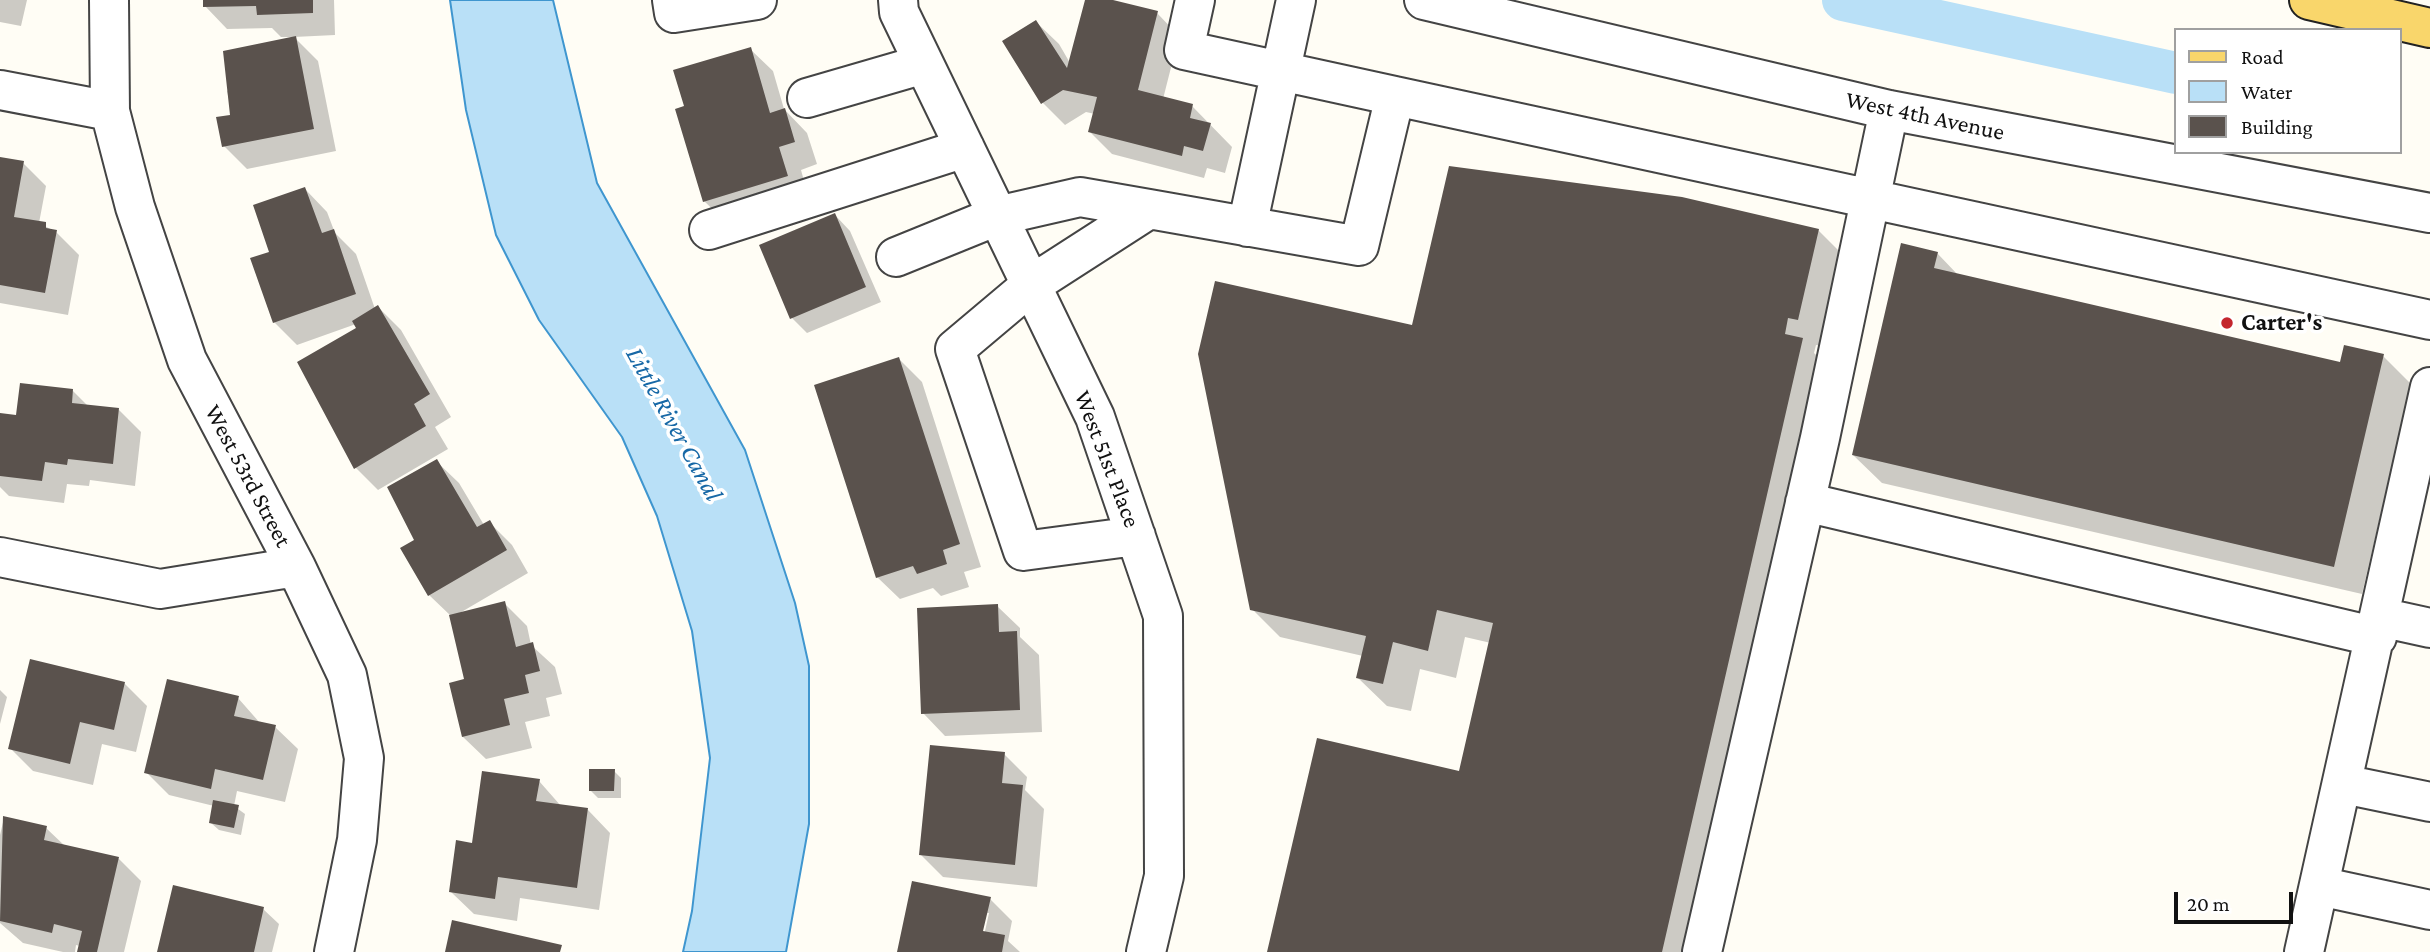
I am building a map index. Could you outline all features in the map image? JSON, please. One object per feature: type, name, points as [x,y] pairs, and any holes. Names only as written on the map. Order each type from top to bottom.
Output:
[{"type":"main road","points":[[2309,0],[2430,28]]},
{"type":"street","name":"West 53rd Street","points":[[109,0],[110,111],[135,207],[187,360],[296,567],[346,675],[364,758],[358,840],[334,952]]},
{"type":"street","points":[[672,0],[674,13],[757,0]]},
{"type":"street","name":"West 51st Place","points":[[898,0],[899,12],[1095,417],[1163,616],[1164,876],[1146,952]]},
{"type":"street","points":[[1195,0],[1184,50],[2430,320]]},
{"type":"street","points":[[1247,227],[1296,0]]},
{"type":"street","name":"West 4th Avenue","points":[[1424,0],[1889,110],[2430,213]]},
{"type":"street","points":[[807,98],[924,64]]},
{"type":"street","points":[[0,90],[110,111]]},
{"type":"street","points":[[896,257],[997,216],[1080,197],[1359,246],[1395,96]]},
{"type":"street","points":[[1702,952],[1805,502],[1889,110]]},
{"type":"street","points":[[709,230],[965,148]]},
{"type":"street","points":[[1136,536],[1023,551],[955,349],[1031,285],[1149,209]]},
{"type":"street","points":[[2304,952],[2379,627],[2416,521],[2430,387]]},
{"type":"street","points":[[1805,502],[2379,627],[2430,628]]},
{"type":"street","points":[[0,557],[160,589],[296,567]]},
{"type":"street","points":[[2343,785],[2430,802]]},
{"type":"street","points":[[2319,886],[2430,910]]},
{"type":"water","name":"Little River Canal","points":[[450,0],[553,0],[597,183],[745,450],[795,603],[809,666],[809,824],[786,952],[683,952],[692,911],[710,758],[692,631],[657,516],[622,437],[539,320],[496,235],[466,110]]},
{"type":"building","points":[[203,0],[313,0],[313,13],[257,15],[256,6],[203,7]]},
{"type":"building","points":[[1085,0],[1113,0],[1158,11],[1138,90],[1193,104],[1190,118],[1211,123],[1203,151],[1184,146],[1182,156],[1088,132],[1097,97],[1063,90],[1041,104],[1002,41],[1036,20],[1067,68]]},
{"type":"building","points":[[296,36],[314,129],[222,147],[216,117],[230,115],[223,51]]},
{"type":"building","points":[[751,47],[770,113],[785,108],[795,142],[779,147],[788,176],[703,202],[675,109],[684,106],[673,70]]},
{"type":"building","points":[[0,157],[24,161],[14,217],[46,222],[46,228],[57,230],[45,293],[0,285]]},
{"type":"building","points":[[1449,166],[1682,197],[1819,229],[1798,320],[1788,318],[1785,334],[1803,338],[1662,952],[1267,952],[1317,738],[1459,771],[1493,623],[1437,610],[1428,651],[1393,642],[1383,684],[1356,678],[1366,636],[1250,610],[1198,354],[1215,281],[1412,325]]},
{"type":"building","points":[[305,187],[322,233],[334,229],[356,294],[273,323],[250,258],[269,252],[253,205]]},
{"type":"building","points":[[835,213],[866,287],[790,319],[759,245]]},
{"type":"building","points":[[1901,243],[1938,252],[1934,268],[2340,362],[2344,345],[2384,354],[2334,567],[1852,455]]},
{"type":"building","points":[[378,305],[430,394],[414,404],[426,426],[354,469],[297,362],[356,328],[352,321]]},
{"type":"building","points":[[899,357],[960,544],[943,550],[947,564],[917,574],[913,566],[876,578],[814,385]]},
{"type":"building","points":[[20,383],[73,389],[72,403],[119,408],[113,464],[68,459],[67,465],[45,462],[42,481],[0,476],[0,413],[16,415]]},
{"type":"building","points":[[437,459],[477,527],[490,520],[507,550],[428,596],[400,548],[414,540],[387,487]]},
{"type":"building","points":[[505,601],[516,647],[533,642],[540,671],[525,675],[529,693],[504,699],[510,725],[462,737],[449,683],[464,679],[449,615]]},
{"type":"building","points":[[998,604],[999,632],[1017,631],[1020,710],[921,714],[917,608]]},
{"type":"building","points":[[30,659],[125,682],[114,730],[80,722],[70,764],[8,749]]},
{"type":"building","points":[[167,679],[239,696],[234,716],[276,725],[263,780],[215,769],[211,789],[144,773]]},
{"type":"building","points":[[930,745],[1005,752],[1002,783],[1023,785],[1015,865],[919,855]]},
{"type":"building","points":[[589,769],[615,769],[614,791],[589,791]]},
{"type":"building","points":[[482,771],[540,779],[536,801],[588,808],[577,888],[498,877],[495,899],[449,892],[456,840],[472,843]]},
{"type":"building","points":[[213,800],[239,805],[234,828],[209,823]]},
{"type":"building","points":[[3,816],[47,826],[44,840],[119,857],[97,952],[77,952],[82,931],[54,924],[52,933],[0,921]]},
{"type":"building","points":[[912,881],[991,897],[983,931],[1005,935],[1002,952],[897,952]]},
{"type":"building","points":[[173,885],[264,907],[254,952],[157,952]]},
{"type":"building","points":[[452,920],[562,945],[560,952],[445,952]]},
{"type":"waterway","points":[[1843,0],[2174,73]]},
{"type":"place","name":"Carter's","points":[[2227,323]]}]
